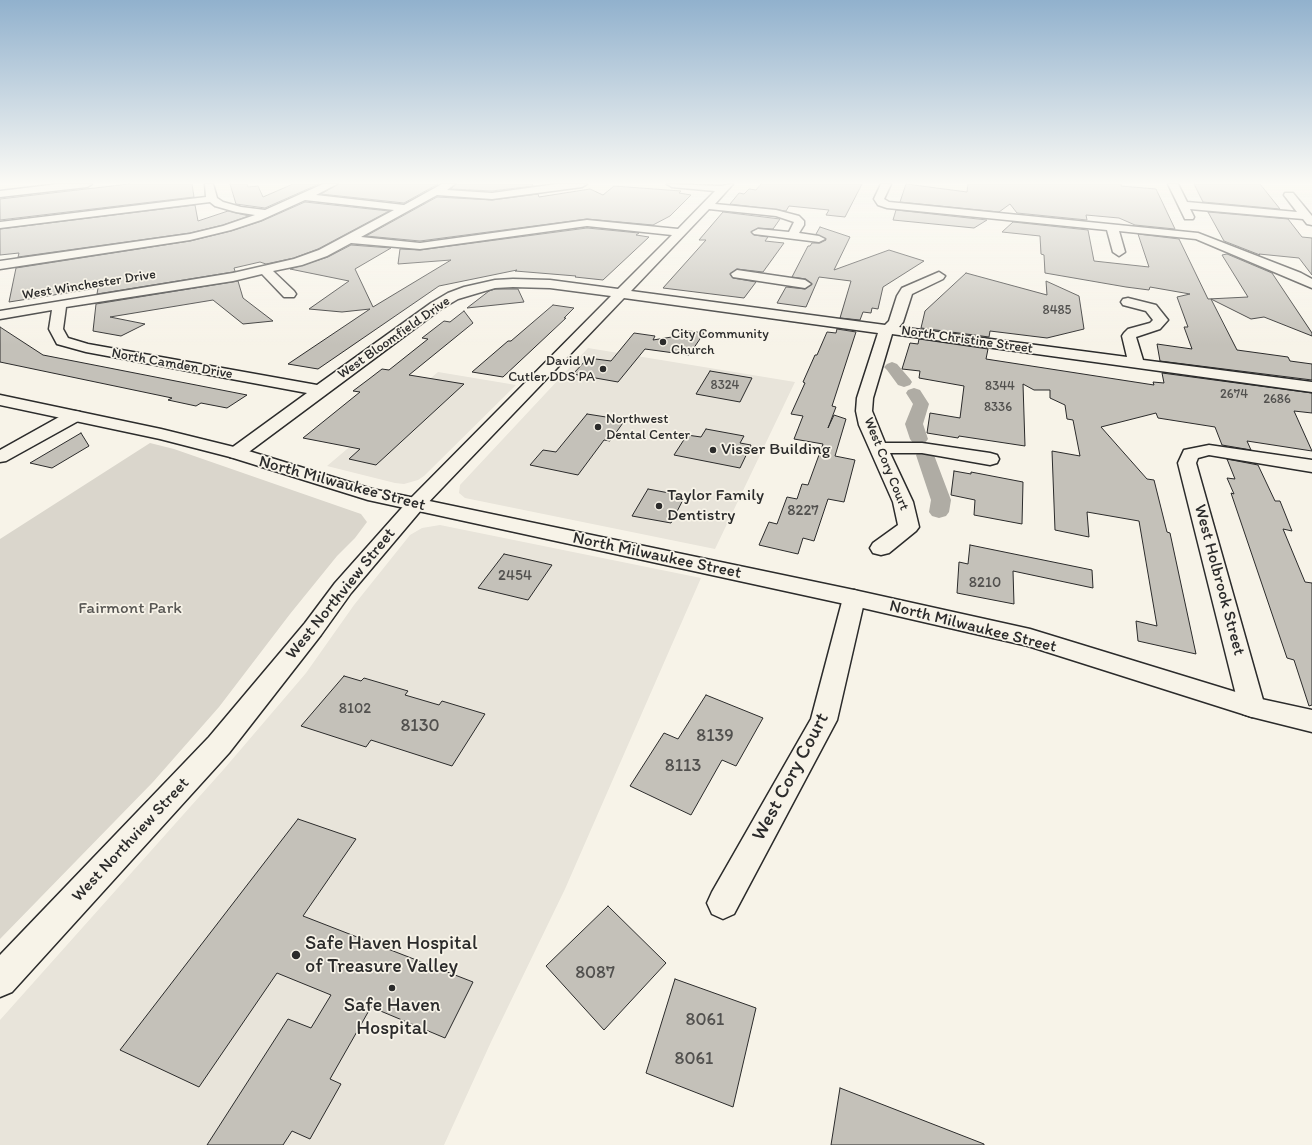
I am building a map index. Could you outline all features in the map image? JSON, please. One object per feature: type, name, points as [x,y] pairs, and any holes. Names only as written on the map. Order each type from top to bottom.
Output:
[{"type":"street","points":[[0,264],[187,237]]},
{"type":"street","points":[[349,238],[420,246],[482,237]]},
{"type":"street","name":"West Northview Street","points":[[0,980],[219,744],[313,629],[343,588],[415,505],[677,237]]},
{"type":"street","points":[[805,237],[819,239]]},
{"type":"street","points":[[1115,237],[1118,252]]},
{"type":"street","points":[[1202,237],[1312,284]]},
{"type":"street","name":"West Winchester Drive","points":[[0,315],[266,271],[323,253],[349,238]]},
{"type":"street","points":[[266,271],[289,294]]},
{"type":"street","points":[[737,274],[805,284]]},
{"type":"street","name":"West Cory Court","points":[[881,548],[909,527],[903,502],[868,425],[864,410],[865,398],[884,334],[896,322],[904,296],[908,291],[939,276]]},
{"type":"street","points":[[759,301],[772,280]]},
{"type":"street","name":"West Bloomfield Drive","points":[[236,453],[436,306],[453,296],[495,284],[532,283],[621,294]]},
{"type":"street","name":"North Christine Street","points":[[621,294],[759,301],[888,330],[1312,387]]},
{"type":"street","points":[[1128,302],[1151,308],[1161,320],[1155,326],[1133,332],[1129,336],[1136,363]]},
{"type":"street","name":"North Camden Drive","points":[[60,304],[56,329],[62,341],[86,348],[320,391]]},
{"type":"street","name":"North Milwaukee Street","points":[[0,400],[161,434],[236,453],[368,494],[415,505],[854,598],[1030,638],[1252,707],[1312,721]]},
{"type":"street","points":[[0,457],[74,416]]},
{"type":"street","points":[[878,448],[922,448],[990,459]]},
{"type":"street","name":"West Holbrook Street","points":[[1252,707],[1188,463],[1190,454],[1209,450],[1312,466]]},
{"type":"street","name":"West Cory Court","points":[[723,903],[824,720],[854,598]]},
{"type":"shaded area","points":[[588,348],[795,382],[715,549],[465,498],[459,493],[460,485]]},
{"type":"shaded area","points":[[438,372],[516,385],[424,476],[418,480],[404,484],[395,483],[327,466]]},
{"type":"shaded area","points":[[440,525],[701,578],[565,889],[491,1042],[444,1145],[0,1145],[0,1020],[224,769],[306,673],[354,605],[410,535],[422,528]]},
{"type":"green space","name":"Fairmont Park","points":[[150,443],[174,449],[361,514],[367,522],[290,614],[219,707],[153,782],[0,939],[0,539]]},
{"type":"building","points":[[0,237],[158,237],[18,257],[19,253],[0,255]]},
{"type":"building","points":[[205,237],[340,237],[318,249],[294,258],[266,264],[260,262],[234,268],[235,271],[233,272],[97,294],[98,288],[9,302],[16,268]]},
{"type":"building","points":[[381,237],[447,237],[420,241]]},
{"type":"building","points":[[515,237],[649,237],[603,280],[575,277],[576,276],[515,271],[517,270],[439,286],[318,369],[288,364],[370,309],[342,312],[309,309],[349,281],[290,269],[328,257],[351,245],[391,248],[355,269],[373,307],[451,260],[398,264],[400,249],[420,250]]},
{"type":"building","points":[[701,237],[768,237],[765,241],[784,243],[763,272],[737,269],[730,274],[733,278],[756,282],[744,298],[663,288],[706,240],[699,240]]},
{"type":"building","points":[[822,237],[850,237],[834,270],[889,250],[924,261],[883,287],[878,309],[872,308],[871,313],[863,312],[860,320],[840,318],[851,281],[819,277],[806,307],[777,303],[786,287],[805,289],[812,284],[806,279],[792,277],[808,246],[812,243],[820,243],[826,240]]},
{"type":"building","points":[[1040,237],[1089,237],[1094,261],[1149,267],[1139,237],[1179,239],[1208,299],[1248,297],[1222,255],[1227,254],[1272,273],[1312,333],[1312,336],[1264,317],[1251,319],[1211,299],[1237,350],[1288,357],[1290,361],[1312,364],[1312,380],[1160,361],[1157,344],[1192,349],[1184,327],[1188,327],[1177,297],[1190,294],[1150,287],[1149,290],[1126,287],[1045,273],[1044,255],[1041,254]]},
{"type":"building","points":[[1222,237],[1312,238],[1312,275],[1299,258],[1259,254],[1260,255],[1224,241]]},
{"type":"building","points":[[966,273],[1047,295],[1046,281],[1079,296],[1084,329],[1047,338],[990,331],[989,337],[921,328],[925,311]]},
{"type":"building","points":[[238,281],[243,298],[273,321],[243,324],[213,300],[110,317],[145,324],[121,336],[93,331],[96,304]]},
{"type":"building","points":[[495,289],[518,289],[524,302],[467,308],[489,291]]},
{"type":"building","points":[[553,305],[574,308],[564,318],[566,318],[503,377],[472,372],[508,341],[511,341]]},
{"type":"building","points":[[464,311],[473,323],[409,375],[464,384],[376,465],[349,459],[360,449],[303,438],[360,392],[353,391],[382,369],[389,370],[428,339],[422,338],[444,321],[450,322]]},
{"type":"building","points":[[0,327],[43,355],[247,395],[227,408],[201,403],[196,406],[168,400],[172,398],[0,362]]},
{"type":"building","points":[[837,329],[856,332],[832,406],[836,407],[828,428],[834,415],[846,419],[835,456],[855,460],[844,502],[828,499],[814,541],[803,538],[798,554],[759,545],[769,522],[777,524],[787,497],[797,499],[802,484],[808,485],[823,444],[794,439],[803,416],[791,414],[805,383],[803,382],[827,332],[836,333]]},
{"type":"building","points":[[682,330],[704,333],[689,355],[645,349],[618,382],[573,374],[588,358],[611,361],[634,333],[655,336],[653,340],[678,336]]},
{"type":"building","points":[[919,339],[988,349],[986,359],[1154,385],[1153,382],[1164,383],[1162,373],[1312,393],[1312,413],[1294,411],[1312,451],[1247,441],[1251,450],[1222,445],[1215,427],[1158,418],[1156,413],[1101,427],[1147,479],[1154,480],[1167,532],[1170,533],[1196,654],[1138,641],[1136,621],[1157,626],[1139,521],[1087,512],[1089,537],[1055,530],[1052,451],[1080,456],[1073,420],[1067,419],[1065,405],[1050,398],[1050,390],[1034,390],[1023,384],[1025,446],[959,436],[958,438],[927,433],[930,413],[960,418],[964,386],[919,378],[920,371],[902,369],[910,343],[918,344]]},
{"type":"building","points":[[710,371],[752,378],[740,402],[696,394]]},
{"type":"building","points":[[587,414],[625,420],[610,441],[604,440],[578,475],[530,465],[543,450],[556,452]]},
{"type":"building","name":"Visser Building","points":[[706,429],[744,436],[740,443],[751,445],[740,468],[674,455],[687,435],[701,437]]},
{"type":"building","points":[[81,433],[89,446],[52,468],[30,463]]},
{"type":"building","points":[[1227,459],[1258,465],[1275,501],[1280,501],[1292,531],[1283,529],[1305,582],[1312,583],[1312,705],[1309,706],[1294,660],[1287,658],[1231,493],[1234,494],[1227,478],[1235,479]]},
{"type":"building","points":[[954,471],[971,474],[971,472],[1023,482],[1022,524],[974,515],[975,500],[951,495]]},
{"type":"building","name":"Taylor Family Dentistry","points":[[648,489],[685,496],[671,523],[632,516]]},
{"type":"building","points":[[970,545],[1092,570],[1093,588],[1013,571],[1014,604],[957,593],[959,562],[968,564]]},
{"type":"building","points":[[504,554],[552,565],[528,600],[478,588]]},
{"type":"building","points":[[344,676],[361,681],[364,678],[408,691],[405,695],[439,705],[442,701],[485,714],[452,766],[371,740],[366,747],[301,726]]},
{"type":"building","points":[[706,695],[763,718],[736,766],[722,760],[691,815],[630,786],[664,733],[678,739]]},
{"type":"building","name":"Safe Haven Hospital","points":[[298,819],[356,839],[303,916],[473,982],[445,1038],[371,1007],[330,1079],[341,1084],[310,1139],[292,1131],[283,1145],[207,1145],[288,1019],[311,1028],[331,995],[277,973],[199,1087],[120,1050]]},
{"type":"building","points":[[608,906],[666,963],[604,1030],[546,966]]},
{"type":"building","points":[[675,979],[756,1008],[733,1107],[646,1073]]},
{"type":"building","points":[[840,1088],[984,1144],[984,1145],[831,1145]]},
{"type":"waterway","points":[[892,367],[904,382]]},
{"type":"waterway","points":[[914,393],[921,404],[914,424],[919,439]]},
{"type":"waterway","points":[[925,455],[941,500],[939,512]]},
{"type":"place","name":"City Community Church","points":[[663,342]]},
{"type":"place","name":"David W Cutler DDS PA","points":[[603,369]]},
{"type":"place","name":"Northwest Dental Center","points":[[598,427]]},
{"type":"place","name":"Visser Building","points":[[713,450]]},
{"type":"place","name":"Taylor Family Dentistry","points":[[659,506]]},
{"type":"place","name":"Safe Haven Hospital of Treasure Valley","points":[[296,955]]},
{"type":"place","name":"Safe Haven Hospital","points":[[392,988]]}]
